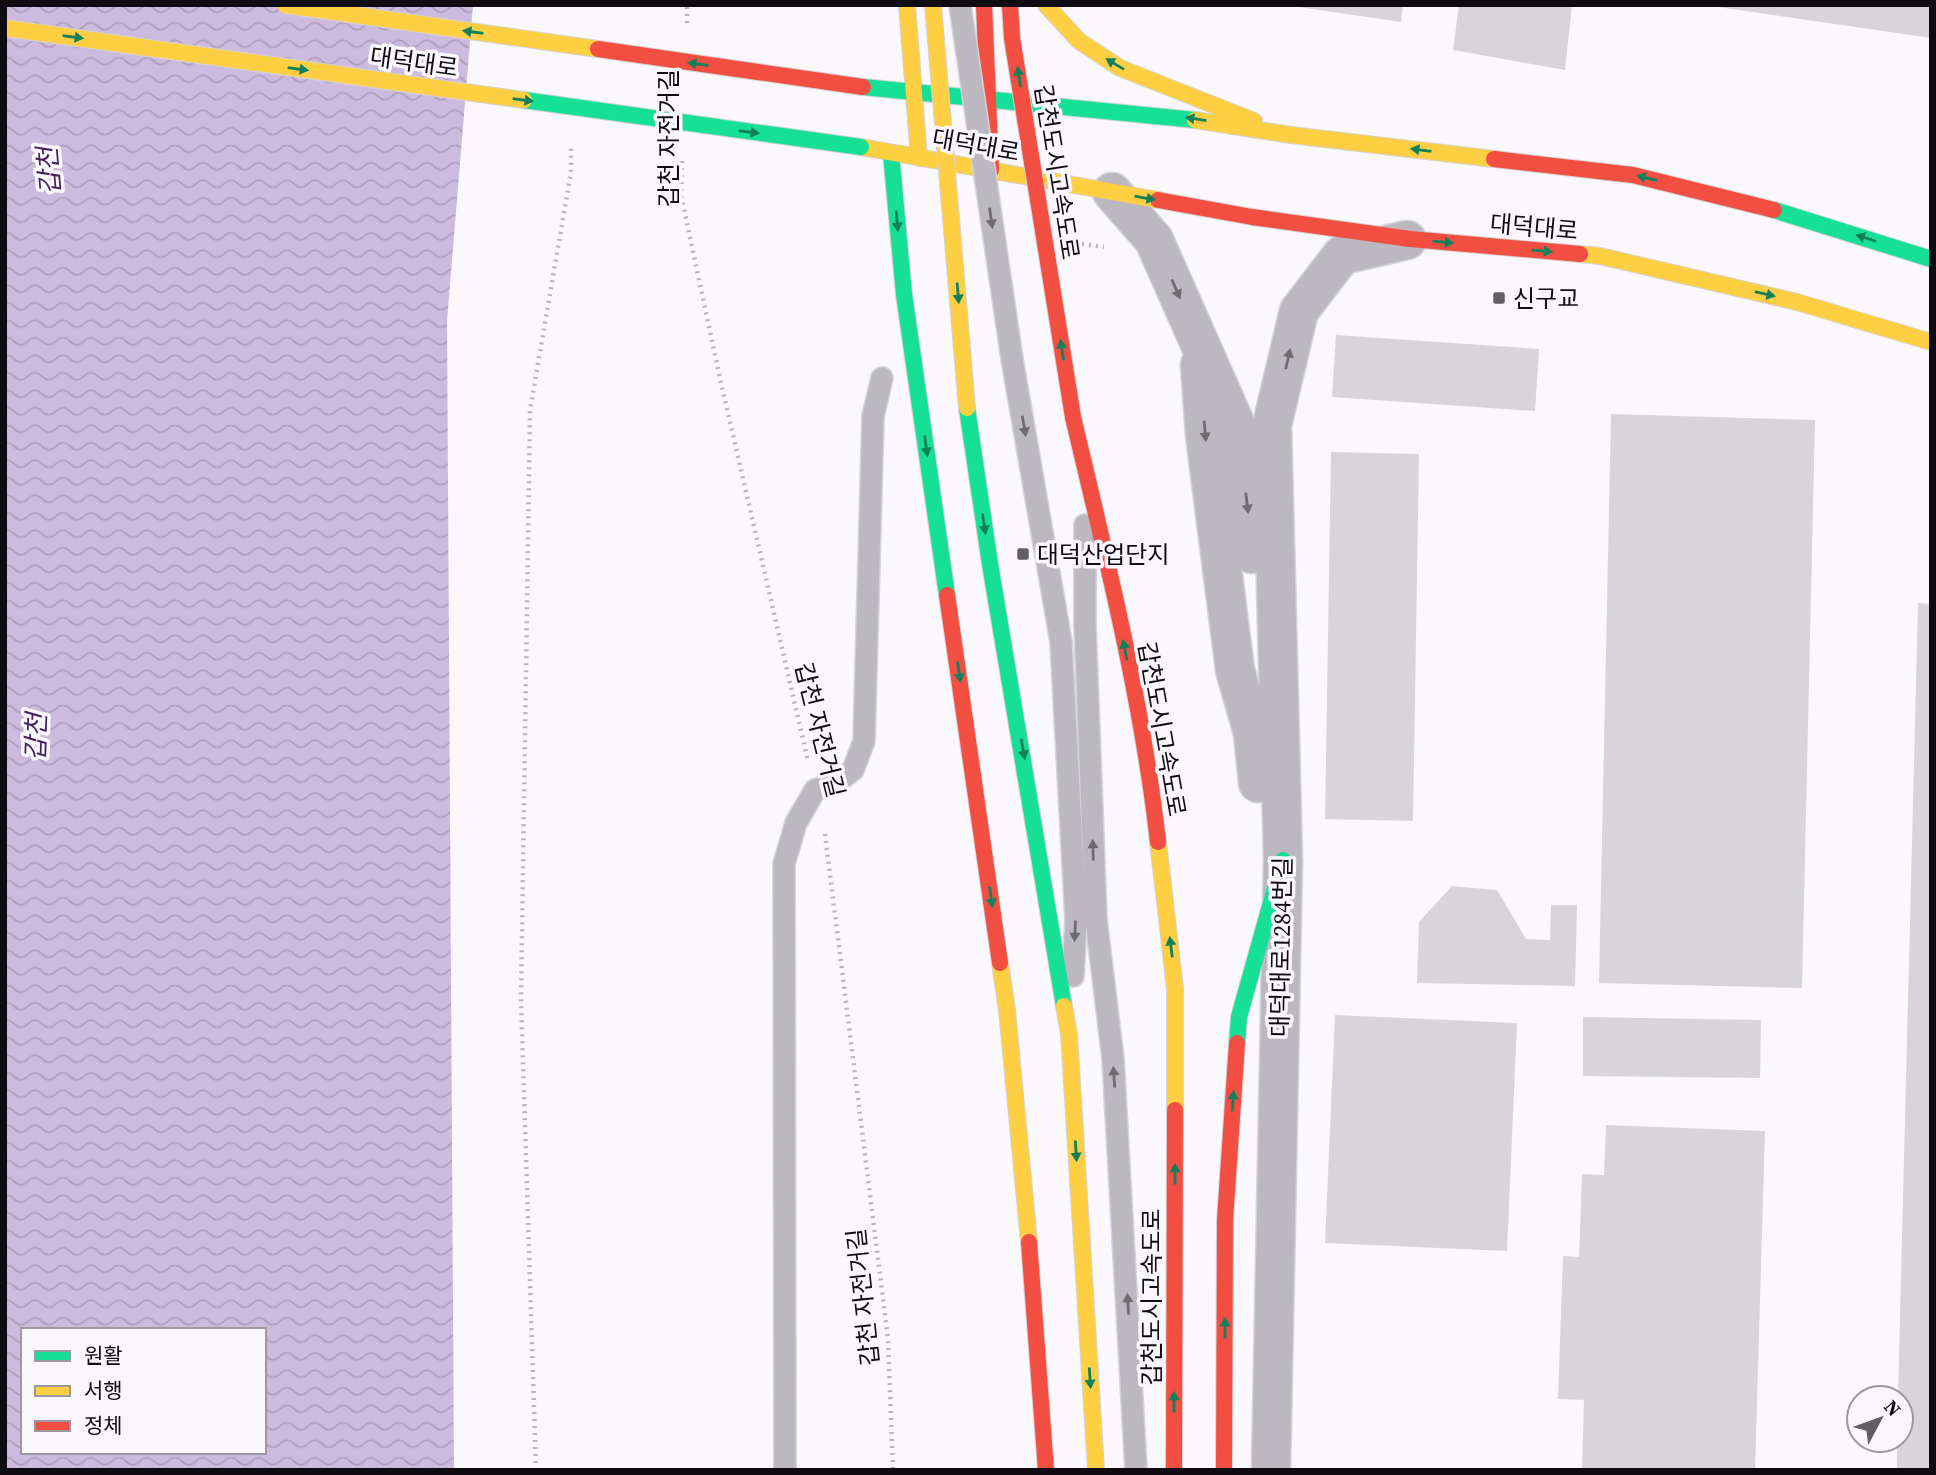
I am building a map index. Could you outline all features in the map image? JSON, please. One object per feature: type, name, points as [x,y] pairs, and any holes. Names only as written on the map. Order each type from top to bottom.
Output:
[{"type":"main road","name":"대덕대로","points":[[285,5],[863,87],[1185,118],[1291,135],[1633,175],[1795,215],[1931,259]]},
{"type":"main road","points":[[907,5],[919,158]]},
{"type":"main road","points":[[933,5],[967,408],[990,564],[1069,1034],[1096,1470]]},
{"type":"main road","points":[[984,5],[991,170]]},
{"type":"main road","name":"갑천도시고속도로","points":[[1010,5],[1012,38],[1073,417],[1109,570],[1152,789],[1175,988],[1174,1470]]},
{"type":"main road","points":[[1046,5],[1079,41],[1120,68],[1291,135]]},
{"type":"main road","name":"대덕대로","points":[[5,28],[861,147],[1252,217],[1410,239],[1600,256],[1797,302],[1931,342]]},
{"type":"main road","points":[[891,153],[904,294],[1007,1010],[1033,1286],[1046,1470]]},
{"type":"main road","points":[[1224,1470],[1225,1220],[1239,1017],[1283,860]]},
{"type":"street","points":[[1112,192],[1154,240],[1238,430],[1252,548],[1257,665],[1253,733],[1259,792],[1283,860]]},
{"type":"street","name":"대덕대로1284번길","points":[[1271,1470],[1283,860],[1272,425],[1299,311],[1342,255],[1410,239]]},
{"type":"lane","points":[[960,5],[1012,359],[1061,642],[1076,920],[1069,1034]]},
{"type":"lane","points":[[785,1470],[784,864],[796,823],[815,790],[836,783],[853,770],[864,741],[873,416],[882,379]]},
{"type":"lane","points":[[1085,469],[1085,625],[1096,919],[1113,1059],[1136,1470]]},
{"type":"path","points":[[686,32],[687,5]]},
{"type":"path","points":[[536,1470],[522,1000],[530,410],[572,172],[571,134]]},
{"type":"path","name":"갑천 자전거길","points":[[682,155],[681,195],[689,236],[724,397],[823,815],[888,1339],[893,1470]]},
{"type":"water","name":"갑천","points":[[5,5],[473,5],[447,321],[454,1470],[5,1470]]},
{"type":"building","points":[[1285,5],[1403,5],[1401,22]]},
{"type":"building","points":[[1459,5],[1572,5],[1565,70],[1453,50]]},
{"type":"building","points":[[1931,5],[1931,38],[1718,7]]},
{"type":"building","points":[[1336,335],[1539,349],[1535,411],[1332,397]]},
{"type":"building","points":[[1611,414],[1815,420],[1802,988],[1599,983]]},
{"type":"building","points":[[1331,452],[1419,454],[1413,821],[1325,819]]},
{"type":"building","points":[[1918,603],[1931,604],[1931,1470],[1897,1470],[1897,1454],[1915,1454],[1915,1384],[1898,1384]]},
{"type":"building","points":[[1452,886],[1497,890],[1526,939],[1550,940],[1551,905],[1577,905],[1575,986],[1417,983],[1419,922]]},
{"type":"building","points":[[1335,1015],[1517,1023],[1507,1251],[1325,1243]]},
{"type":"building","points":[[1583,1017],[1761,1020],[1760,1078],[1583,1076]]},
{"type":"building","points":[[1606,1125],[1765,1131],[1755,1470],[1582,1470],[1584,1400],[1558,1399],[1563,1256],[1579,1257],[1582,1174],[1604,1175]]},
{"type":"traffic: fast","points":[[863,87],[1195,120]]},
{"type":"traffic: fast","points":[[524,100],[861,147]]},
{"type":"traffic: fast","points":[[891,153],[904,294],[947,595]]},
{"type":"traffic: fast","points":[[1774,210],[1931,259]]},
{"type":"traffic: fast","points":[[967,408],[990,564],[1064,1006]]},
{"type":"traffic: fast","points":[[1237,1043],[1239,1017],[1283,860]]},
{"type":"traffic: slow","points":[[285,5],[598,49]]},
{"type":"traffic: slow","points":[[907,5],[919,158]]},
{"type":"traffic: slow","points":[[933,5],[967,408]]},
{"type":"traffic: slow","points":[[1046,5],[1079,41],[1120,68],[1254,121]]},
{"type":"traffic: slow","points":[[5,28],[524,100]]},
{"type":"traffic: slow","points":[[1195,120],[1291,135],[1494,159]]},
{"type":"traffic: slow","points":[[861,147],[1158,200]]},
{"type":"traffic: slow","points":[[1580,254],[1600,256],[1797,302],[1931,342]]},
{"type":"traffic: slow","points":[[1158,842],[1175,988],[1175,1110]]},
{"type":"traffic: slow","points":[[1000,963],[1007,1010],[1029,1242]]},
{"type":"traffic: slow","points":[[1064,1006],[1069,1034],[1096,1470]]},
{"type":"traffic: jam","points":[[984,5],[991,170]]},
{"type":"traffic: jam","points":[[1010,5],[1012,38],[1073,417]]},
{"type":"traffic: jam","points":[[598,49],[863,87]]},
{"type":"traffic: jam","points":[[1494,159],[1633,175],[1774,210]]},
{"type":"traffic: jam","points":[[1158,200],[1252,217],[1410,239],[1580,254]]},
{"type":"traffic: jam","points":[[1073,417],[1133,682],[1158,842]]},
{"type":"traffic: jam","points":[[947,595],[1000,963]]},
{"type":"traffic: jam","points":[[1224,1470],[1225,1220],[1237,1043]]},
{"type":"traffic: jam","points":[[1174,1470],[1175,1110]]},
{"type":"traffic: jam","points":[[1029,1242],[1046,1470]]},
{"type":"place","name":"신구교","points":[[1499,298]]},
{"type":"place","name":"대덕산업단지","points":[[1023,554]]}]
